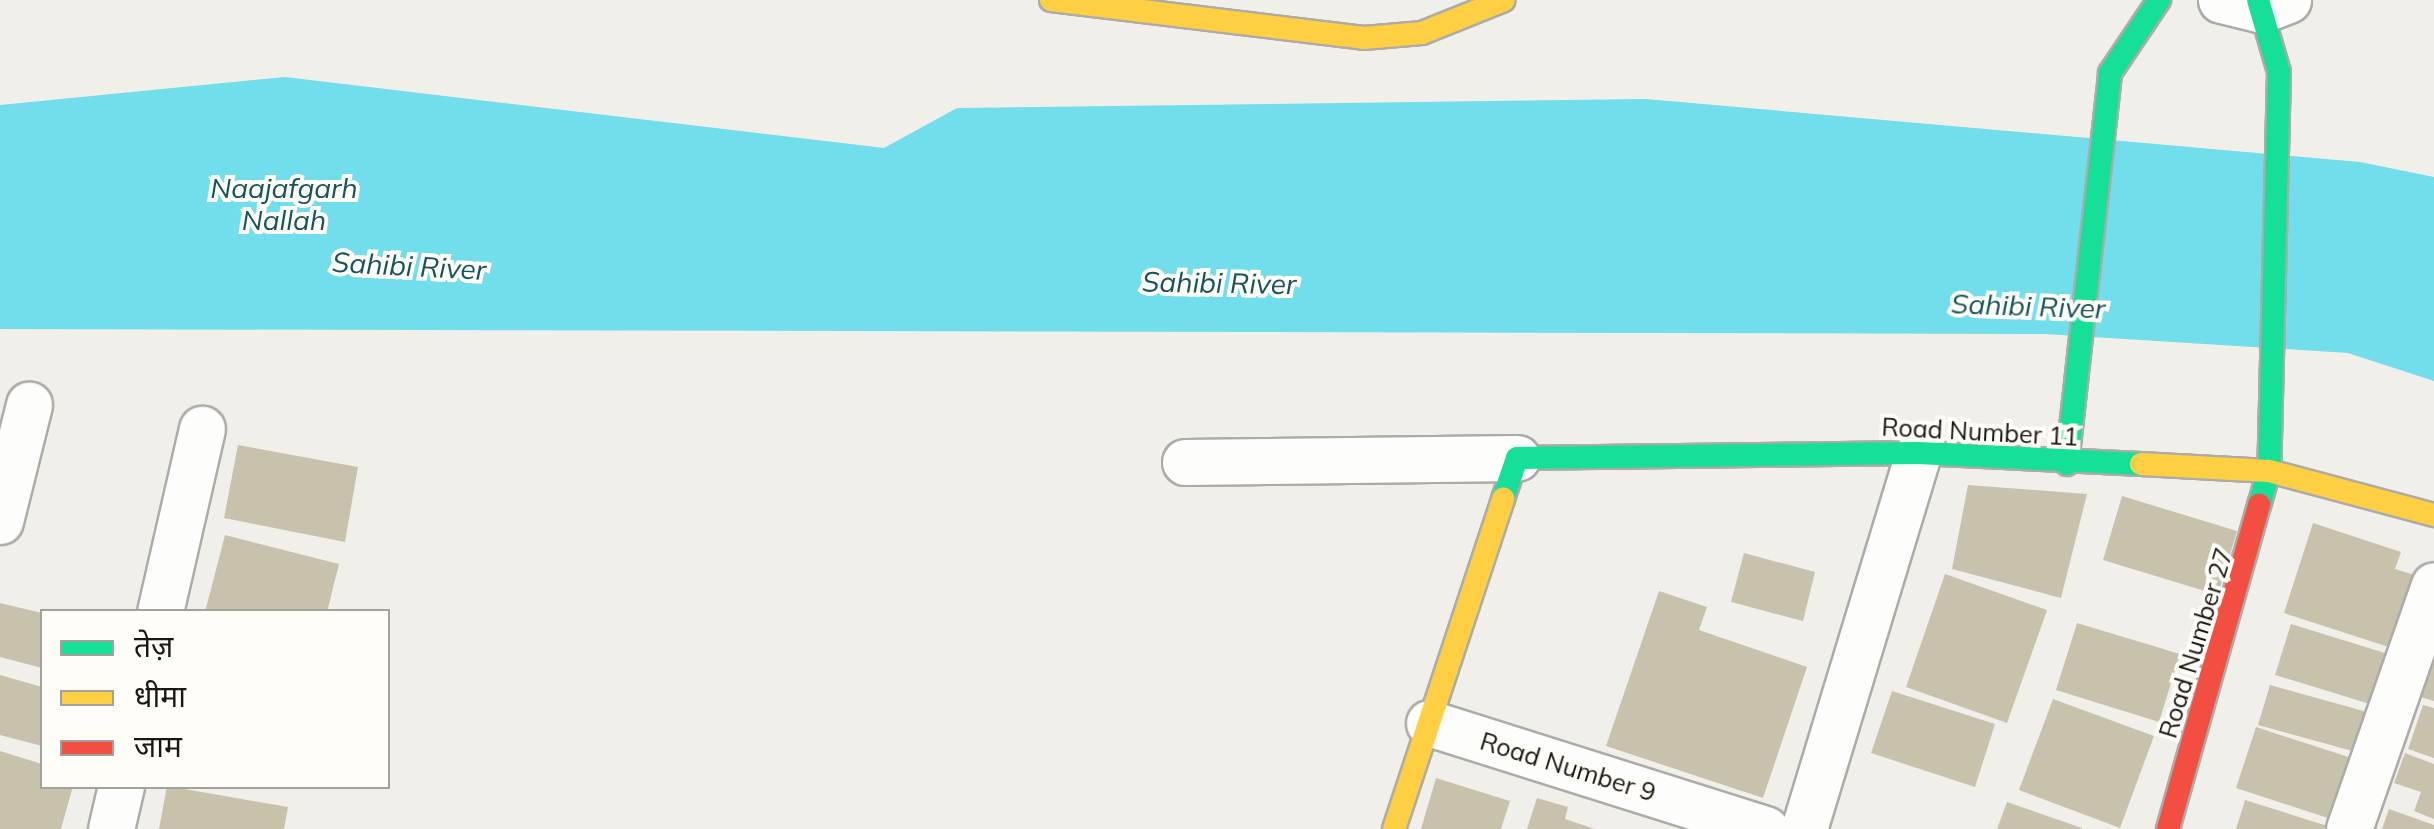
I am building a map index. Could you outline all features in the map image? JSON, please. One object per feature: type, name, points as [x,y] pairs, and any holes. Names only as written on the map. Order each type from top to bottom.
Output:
[{"type":"street","points":[[1051,0],[1215,12],[1392,38],[1504,0]]},
{"type":"street","points":[[2067,464],[2110,73],[2159,0]]},
{"type":"street","name":"Road Number 27","points":[[2168,829],[2262,518],[2269,472],[2279,72],[2257,3]]},
{"type":"street","points":[[0,521],[30,406]]},
{"type":"street","points":[[161,609],[202,428]]},
{"type":"street","points":[[1804,829],[1918,453]]},
{"type":"street","name":"Road Number 11","points":[[1517,458],[1918,453],[2269,472],[2434,515]]},
{"type":"street","points":[[1185,462],[1517,458],[1394,829]]},
{"type":"street","points":[[2350,829],[2434,585]]},
{"type":"street","name":"Road Number 9","points":[[1428,724],[1766,829]]},
{"type":"street","points":[[111,829],[120,789]]},
{"type":"water","name":"Naajafgarh Nallah","points":[[285,77],[884,148],[957,108],[1646,99],[2360,162],[2434,177],[2434,381],[2348,353],[2045,334],[0,329],[0,105]]},
{"type":"building","points":[[238,445],[358,467],[345,542],[224,518]]},
{"type":"building","points":[[1968,485],[2087,494],[2061,598],[1952,569]]},
{"type":"building","points":[[2122,496],[2237,531],[2218,595],[2103,560]]},
{"type":"building","points":[[2313,523],[2401,552],[2395,569],[2428,579],[2404,652],[2284,613]]},
{"type":"building","points":[[225,535],[339,564],[328,609],[206,609]]},
{"type":"building","points":[[1744,553],[1815,572],[1803,621],[1731,602]]},
{"type":"building","points":[[1945,574],[2047,610],[2007,723],[1906,687]]},
{"type":"building","points":[[1659,591],[1707,607],[1699,630],[1807,667],[1763,798],[1606,746]]},
{"type":"building","points":[[0,603],[40,613],[40,667],[0,657]]},
{"type":"building","points":[[2077,623],[2180,654],[2159,722],[2056,690]]},
{"type":"building","points":[[2291,624],[2398,657],[2383,708],[2275,675]]},
{"type":"building","points":[[2434,647],[2434,701],[2417,696]]},
{"type":"building","points":[[0,675],[40,686],[40,745],[0,735]]},
{"type":"building","points":[[2270,685],[2378,715],[2367,755],[2258,725]]},
{"type":"building","points":[[1892,691],[1995,724],[1975,787],[1871,753]]},
{"type":"building","points":[[2053,699],[2154,736],[2120,828],[2019,790]]},
{"type":"building","points":[[2423,705],[2434,708],[2434,758],[2408,749]]},
{"type":"building","points":[[2256,727],[2367,763],[2346,824],[2236,788]]},
{"type":"building","points":[[0,751],[40,763],[40,789],[72,789],[61,829],[0,829]]},
{"type":"building","points":[[2405,753],[2434,764],[2434,819],[2414,811],[2421,792],[2394,783]]},
{"type":"building","points":[[1436,778],[1510,801],[1501,829],[1421,829]]},
{"type":"building","points":[[166,789],[288,807],[284,829],[159,829]]},
{"type":"building","points":[[1537,798],[1568,807],[1565,819],[1595,829],[1527,829]]},
{"type":"building","points":[[2245,800],[2334,828],[2334,829],[2236,829]]},
{"type":"building","points":[[2007,802],[2082,828],[2082,829],[1997,829]]},
{"type":"building","points":[[2389,809],[2434,825],[2434,829],[2382,829]]},
{"type":"traffic: fast","points":[[2067,464],[2110,73],[2159,0]]},
{"type":"traffic: fast","points":[[2258,0],[2279,72],[2269,471],[2259,505]]},
{"type":"traffic: fast","points":[[1503,499],[1517,458],[1918,453],[2141,464]]},
{"type":"traffic: slow","points":[[1051,0],[1364,38],[1422,33],[1504,0]]},
{"type":"traffic: slow","points":[[2141,464],[2269,471],[2434,515]]},
{"type":"traffic: slow","points":[[1394,829],[1503,499]]},
{"type":"traffic: jam","points":[[2168,829],[2259,505]]},
{"type":"water label","name":"Sahibi River","points":[[409,266]]},
{"type":"water label","name":"Sahibi River","points":[[1219,283]]},
{"type":"water label","name":"Sahibi River","points":[[2028,306]]}]
